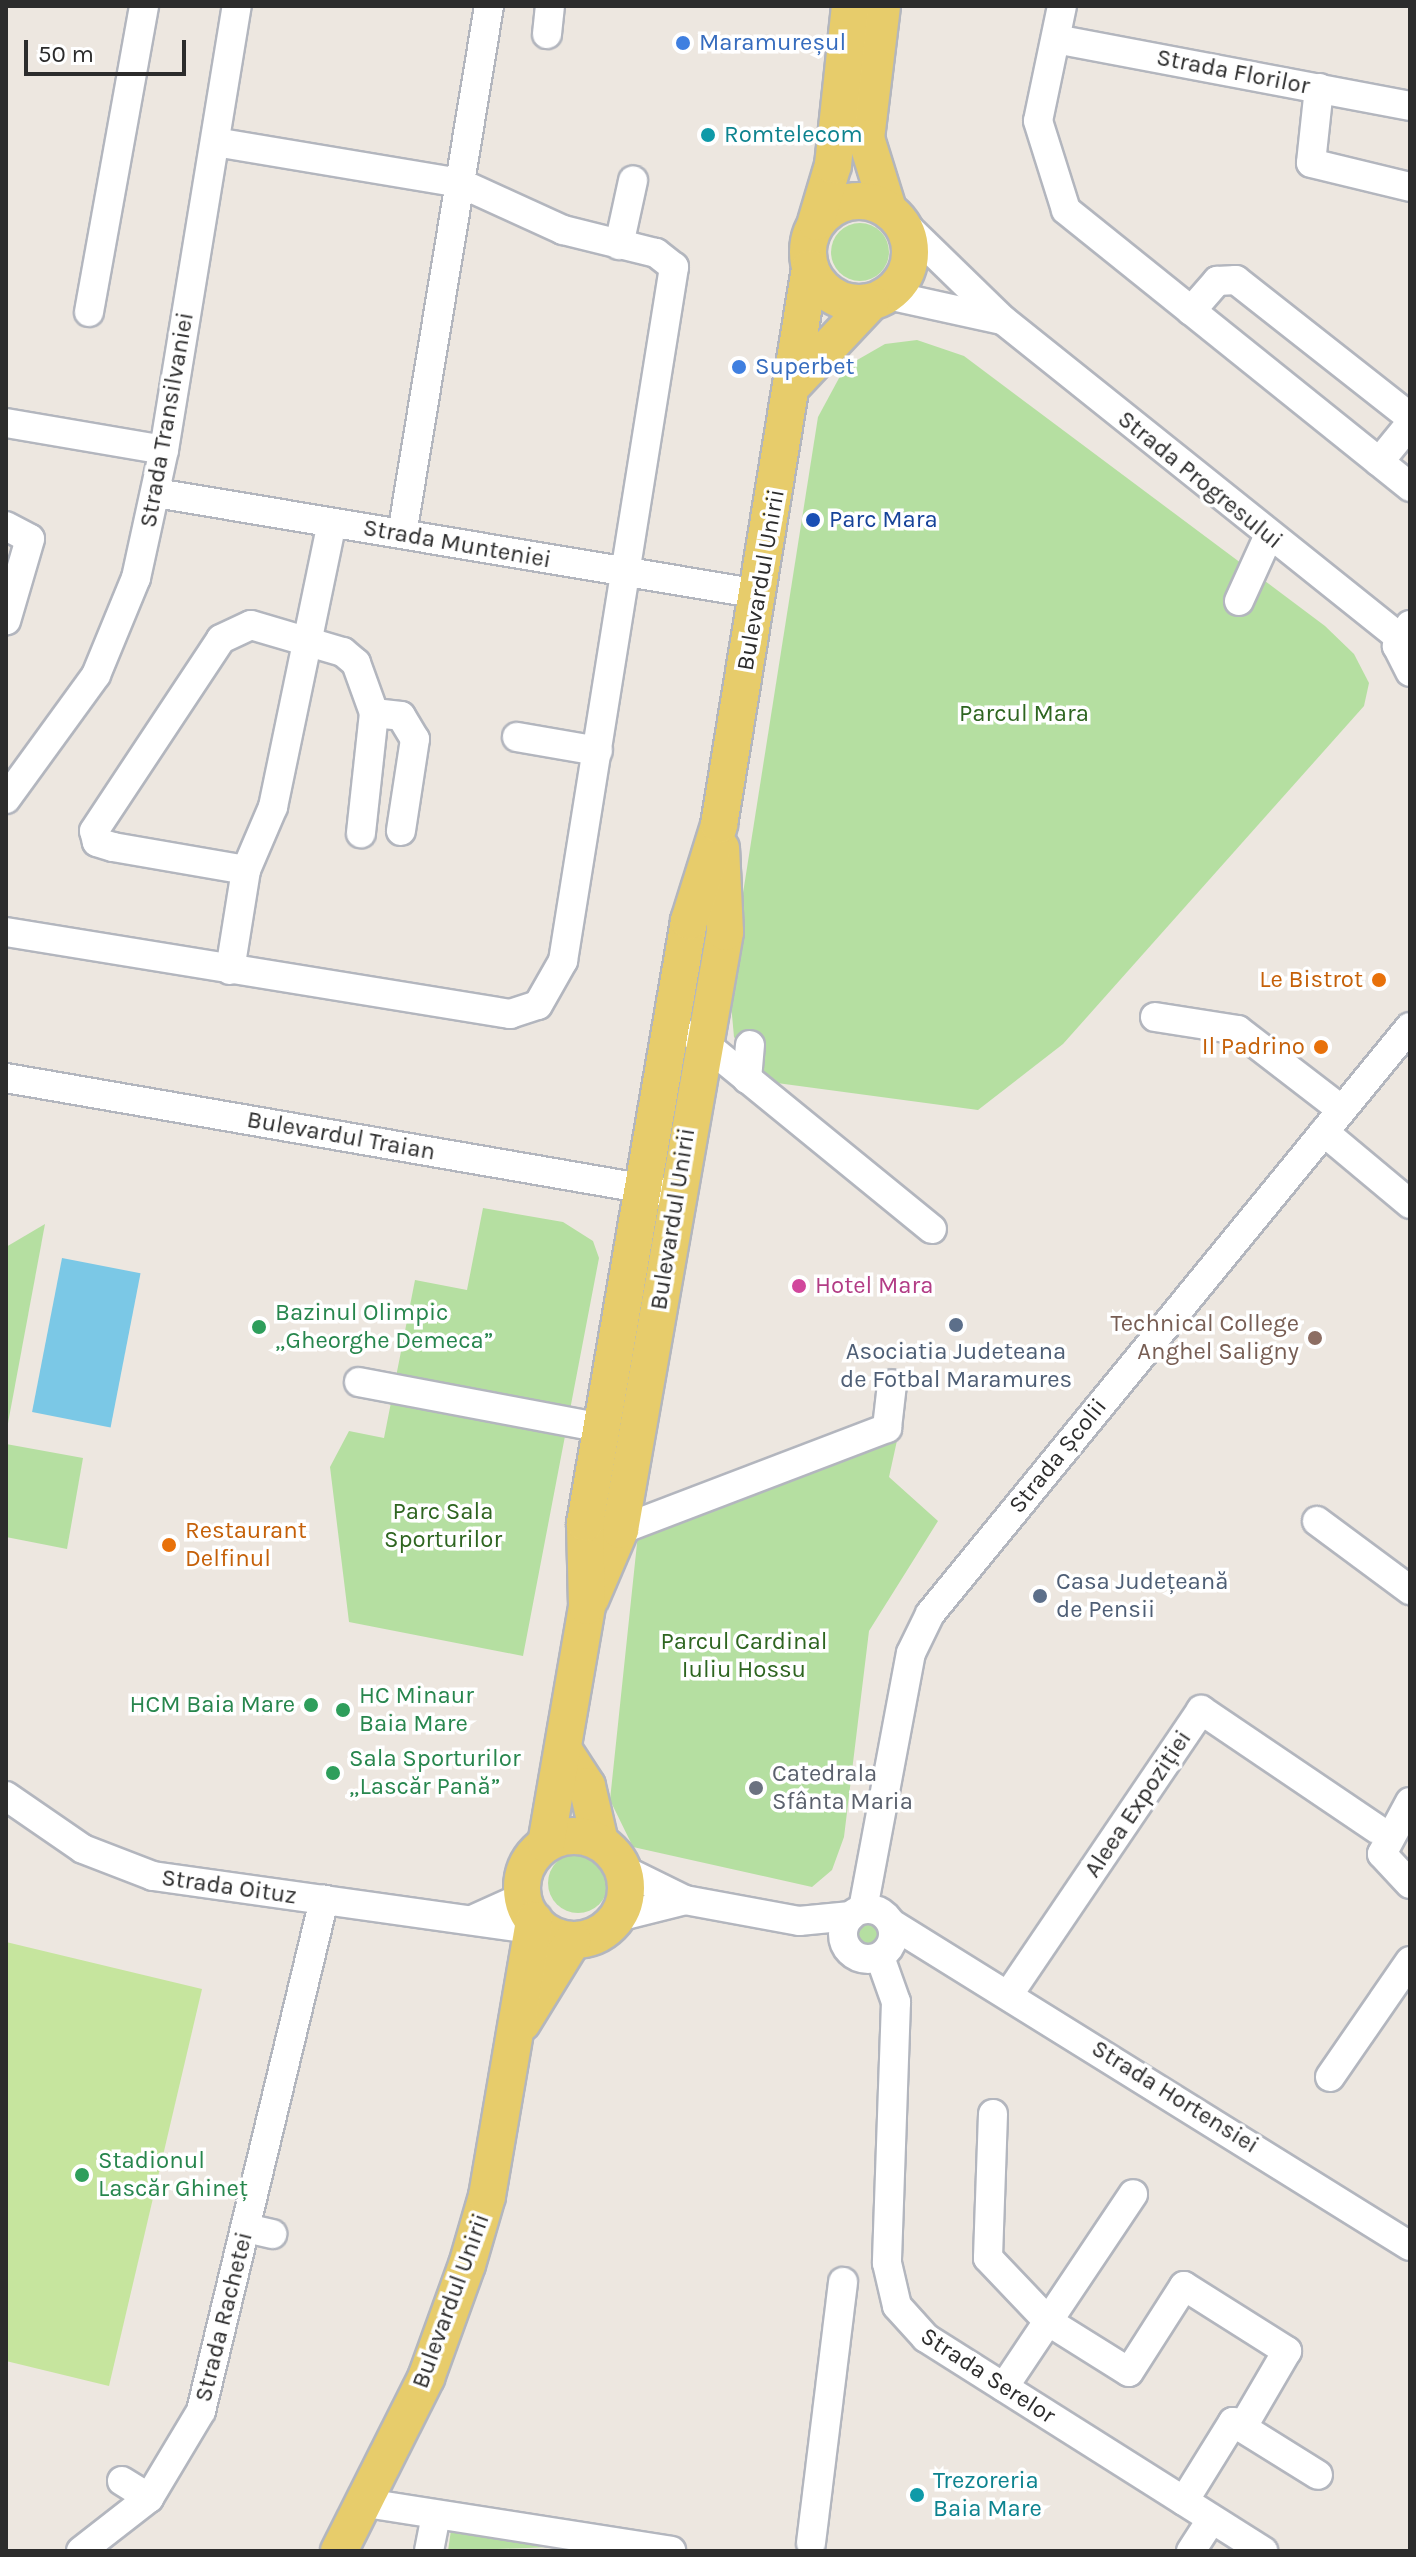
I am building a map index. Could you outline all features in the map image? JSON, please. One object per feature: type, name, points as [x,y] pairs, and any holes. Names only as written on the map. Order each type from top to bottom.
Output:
[{"type":"main road","name":"Bulevardul Unirii","points":[[587,1606],[620,1530],[660,1192],[677,1003],[689,921],[719,825],[794,384],[816,222],[833,165],[850,6]]},
{"type":"main road","points":[[794,384],[880,299],[910,258],[893,214],[868,164],[870,114],[882,6]]},
{"type":"main road","points":[[816,222],[849,202],[893,214]]},
{"type":"main road","points":[[810,268],[827,293],[880,299]]},
{"type":"main road","name":"Bulevardul Unirii","points":[[546,1844],[587,1606],[585,1523],[602,1428],[660,1192],[704,1045],[725,932],[719,825]]},
{"type":"main road","points":[[563,1749],[587,1786],[600,1842],[624,1870],[618,1917],[599,1935],[541,1923],[526,1867],[546,1844],[573,1835],[600,1842]]},
{"type":"main road","name":"Bulevardul Unirii","points":[[339,2551],[366,2503],[426,2378],[467,2265],[487,2196],[515,2034],[541,1923]]},
{"type":"street","points":[[89,312],[144,6]]},
{"type":"street","name":"Strada Transilvaniei","points":[[10,787],[77,705],[112,643],[156,493],[237,6]]},
{"type":"street","points":[[402,534],[489,6]]},
{"type":"street","points":[[547,34],[550,6]]},
{"type":"street","points":[[1062,6],[1038,121],[1066,210],[1410,487]]},
{"type":"street","name":"Strada Florilor","points":[[1056,39],[1410,106]]},
{"type":"street","points":[[1319,88],[1311,163],[1410,187]]},
{"type":"street","points":[[6,932],[481,1012],[538,1005],[563,961],[676,278],[667,258],[563,230],[460,183],[215,142]]},
{"type":"street","points":[[619,245],[633,181]]},
{"type":"street","name":"Strada Progresului","points":[[893,214],[1003,320],[1269,535],[1404,631],[1397,655],[1410,672]]},
{"type":"street","points":[[1191,311],[1217,281],[1236,280],[1410,417]]},
{"type":"street","name":"Strada Progresului","points":[[880,299],[1003,320]]},
{"type":"street","points":[[6,423],[164,450]]},
{"type":"street","points":[[1379,462],[1410,424]]},
{"type":"street","name":"Strada Munteniei","points":[[156,493],[759,594]]},
{"type":"street","points":[[230,970],[246,870],[273,807],[332,523]]},
{"type":"street","points":[[6,526],[30,539],[6,621]]},
{"type":"street","points":[[1239,601],[1269,535]]},
{"type":"street","points":[[246,870],[113,847],[97,842],[94,831],[221,639],[251,625],[308,640],[356,663],[374,713],[361,833]]},
{"type":"street","points":[[374,713],[401,716],[415,739],[401,831]]},
{"type":"street","points":[[517,737],[598,751]]},
{"type":"street","points":[[677,1003],[704,1045],[932,1229]]},
{"type":"street","points":[[1155,1017],[1238,1030],[1333,1121],[1410,1204]]},
{"type":"street","name":"Strada Școlii","points":[[846,1947],[857,1913],[919,1632],[1410,1027]]},
{"type":"street","points":[[747,1079],[750,1045]]},
{"type":"street","name":"Bulevardul Traian","points":[[6,1078],[660,1192]]},
{"type":"street","points":[[359,1382],[602,1428]]},
{"type":"street","points":[[620,1530],[887,1428],[892,1384]]},
{"type":"street","points":[[1317,1521],[1410,1590]]},
{"type":"street","name":"Aleea Expoziției","points":[[1009,1994],[1201,1710],[1377,1829]]},
{"type":"street","name":"Strada Oituz","points":[[6,1796],[116,1865],[324,1900],[472,1920],[541,1923]]},
{"type":"street","points":[[1410,1802],[1382,1854],[1410,1884]]},
{"type":"street","points":[[624,1870],[685,1900],[799,1921],[857,1913]]},
{"type":"street","name":"Strada Rachetei","points":[[81,2551],[149,2498],[201,2411],[259,2231],[324,1900]]},
{"type":"street","points":[[618,1917],[685,1900]]},
{"type":"street","name":"Strada Hortensiei","points":[[857,1913],[919,1936],[936,1956],[1009,1994],[1410,2246]]},
{"type":"street","points":[[799,1921],[846,1947]]},
{"type":"street","points":[[883,1955],[892,1924]]},
{"type":"street","name":"Strada Hortensiei","points":[[846,1947],[857,1958],[936,1956]]},
{"type":"street","name":"Strada Serelor","points":[[883,1955],[896,2002],[890,2285],[909,2323],[1263,2551]]},
{"type":"street","points":[[1330,2077],[1410,1961]]},
{"type":"street","points":[[993,2114],[988,2258],[1049,2322],[1129,2372],[1184,2286],[1287,2351],[1242,2428]]},
{"type":"street","points":[[1004,2387],[1133,2194]]},
{"type":"street","points":[[811,2543],[843,2282]]},
{"type":"street","points":[[1184,2501],[1233,2422],[1318,2475]]},
{"type":"street","points":[[122,2481],[149,2498]]},
{"type":"street","points":[[366,2503],[671,2551]]},
{"type":"street","points":[[429,2551],[436,2516]]},
{"type":"street","points":[[1191,2551],[1212,2519]]},
{"type":"green space","points":[[860,223],[881,231],[889,252],[881,273],[860,281],[839,273],[831,252],[839,231]]},
{"type":"green space","name":"Parcul Mara","points":[[917,340],[964,356],[1325,626],[1354,654],[1369,683],[1364,706],[1063,1044],[978,1110],[762,1081],[734,1037],[729,982],[818,417],[845,367],[885,344]]},
{"type":"green space","name":"Parc Sala Sporturilor","points":[[483,1208],[563,1222],[593,1241],[599,1258],[523,1656],[349,1622],[330,1467],[349,1431],[384,1438],[415,1280],[467,1290]]},
{"type":"green space","points":[[45,1224],[6,1434],[6,1247]]},
{"type":"green space","name":"Parcul Cardinal Iuliu Hossu","points":[[898,1436],[889,1477],[938,1521],[869,1631],[844,1837],[832,1870],[812,1887],[633,1847],[610,1800],[638,1534]]},
{"type":"green space","points":[[6,1444],[83,1458],[67,1549],[6,1537]]},
{"type":"green space","points":[[578,1853],[589,1855],[599,1862],[606,1872],[606,1894],[599,1904],[589,1911],[578,1913],[567,1911],[557,1904],[550,1894],[548,1883],[550,1872],[557,1862],[567,1855]]},
{"type":"green space","points":[[869,1920],[875,1921],[883,1929],[883,1941],[875,1949],[869,1950],[863,1949],[855,1941],[854,1935],[855,1929],[863,1921]]},
{"type":"green space","name":"Stadionul Lascăr Ghineț","points":[[6,1942],[202,1989],[109,2386],[6,2361]]},
{"type":"green space","points":[[451,2530],[576,2546],[448,2551]]},
{"type":"water","points":[[62,1258],[141,1273],[111,1427],[32,1412]]},
{"type":"place","name":"Maramureșul","points":[[683,43]]},
{"type":"place","name":"Romtelecom","points":[[708,135]]},
{"type":"place","name":"Superbet","points":[[739,367]]},
{"type":"place","name":"Parc Mara","points":[[813,520]]},
{"type":"place","name":"Le Bistrot","points":[[1379,980]]},
{"type":"place","name":"Il Padrino","points":[[1321,1047]]},
{"type":"place","name":"Hotel Mara","points":[[799,1286]]},
{"type":"place","name":"Asociatia Judeteana de Fotbal Maramures","points":[[956,1325]]},
{"type":"place","name":"Bazinul Olimpic „Gheorghe Demeca”","points":[[259,1327]]},
{"type":"place","name":"Technical College Anghel Saligny","points":[[1315,1338]]},
{"type":"place","name":"Restaurant Delfinul","points":[[169,1545]]},
{"type":"place","name":"Casa Județeană de Pensii","points":[[1040,1596]]},
{"type":"place","name":"HCM Baia Mare","points":[[311,1705]]},
{"type":"place","name":"HC Minaur Baia Mare","points":[[343,1710]]},
{"type":"place","name":"Sala Sporturilor „Lascăr Pană”","points":[[333,1773]]},
{"type":"place","name":"Catedrala Sfânta Maria","points":[[756,1788]]},
{"type":"place","name":"Stadionul Lascăr Ghineț","points":[[82,2175]]},
{"type":"place","name":"Trezoreria Baia Mare","points":[[917,2495]]}]
